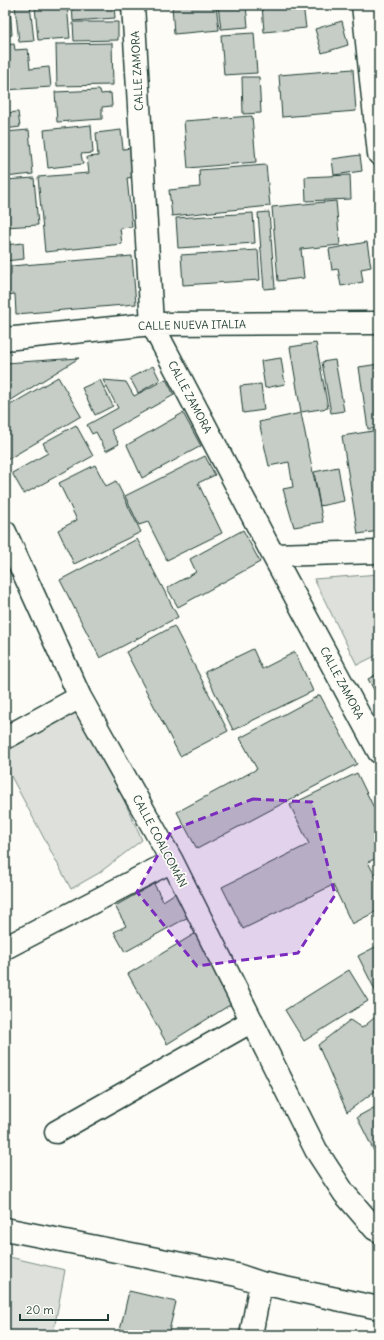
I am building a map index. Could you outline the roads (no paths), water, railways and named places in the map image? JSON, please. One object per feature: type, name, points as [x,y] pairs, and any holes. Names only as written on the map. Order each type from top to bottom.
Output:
[{"type":"street","name":"CALLE ZAMORA","points":[[133,5],[152,324],[273,555],[379,752]]},
{"type":"street","points":[[363,5],[379,154]]},
{"type":"street","name":"CALLE NUEVA ITALIA","points":[[5,339],[152,324],[379,323]]},
{"type":"street","name":"CALLE COALCOMÁN","points":[[5,532],[80,697],[172,861],[316,1150],[344,1193],[375,1229],[379,1231]]},
{"type":"street","points":[[273,555],[379,552]]},
{"type":"street","points":[[5,738],[80,697]]},
{"type":"street","points":[[5,948],[172,861]]},
{"type":"street","points":[[56,1132],[252,1021]]},
{"type":"street","points":[[5,1229],[237,1275],[261,1283],[379,1308]]},
{"type":"street","points":[[251,1335],[261,1283]]}]
